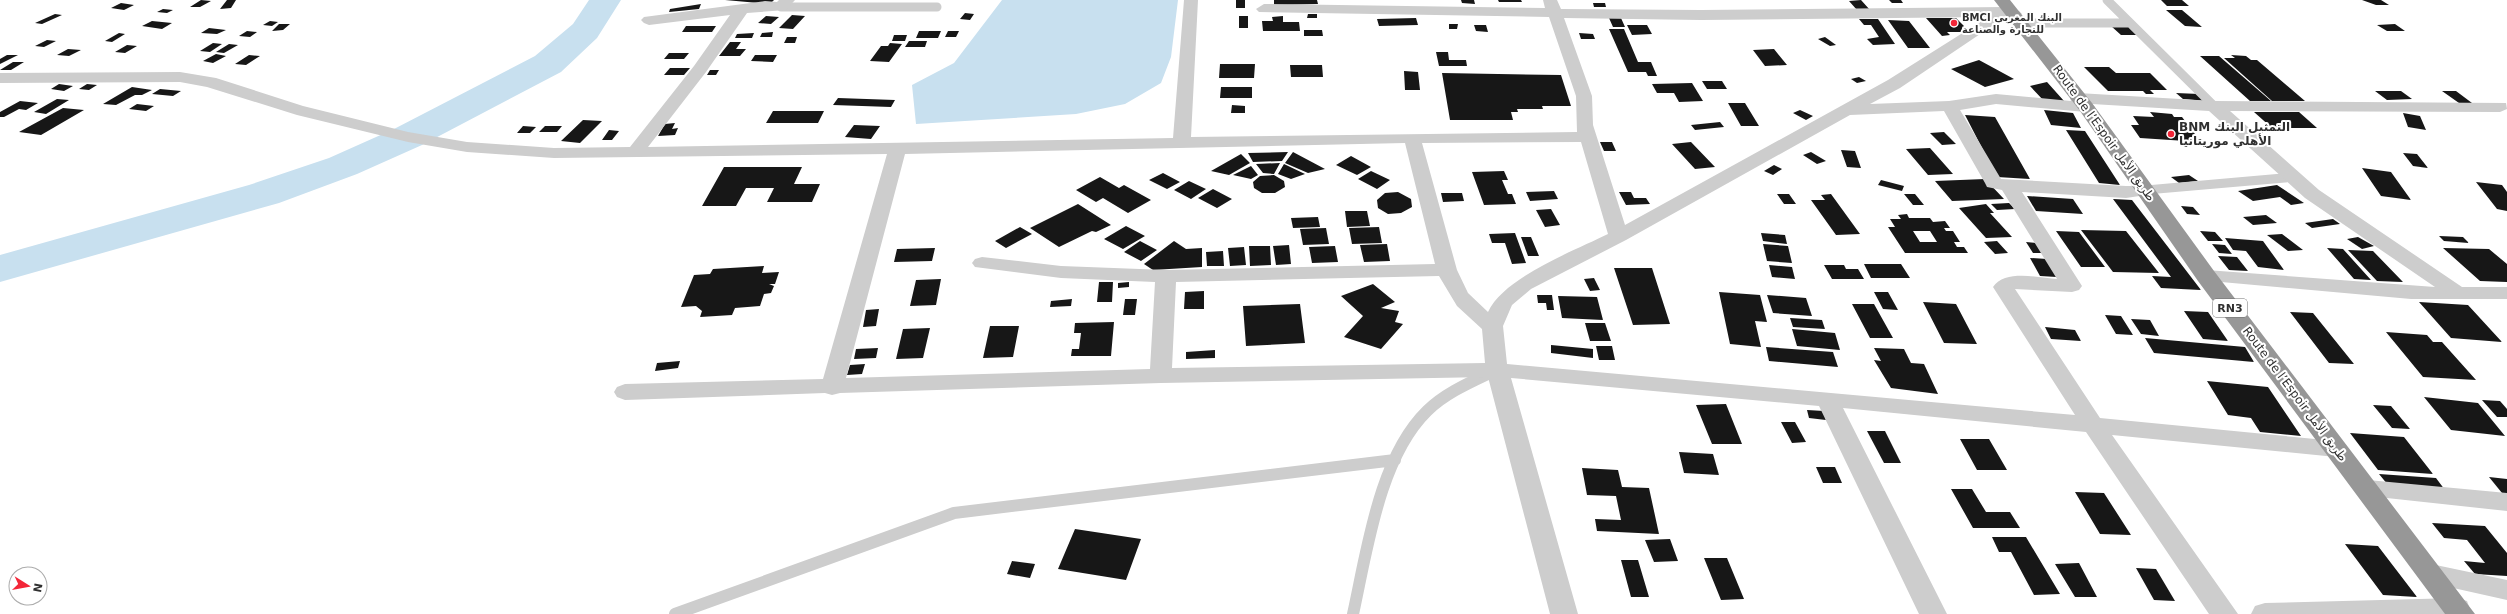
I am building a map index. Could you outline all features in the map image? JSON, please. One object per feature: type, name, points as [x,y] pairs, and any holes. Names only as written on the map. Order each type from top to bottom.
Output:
[{"type":"highway","name":"Route de l’Espoir طريق الأمل","points":[[2013,12],[2146,190],[2206,276],[2459,611]]},
{"type":"street","points":[[1182,143],[1191,0]]},
{"type":"street","points":[[649,20],[785,3]]},
{"type":"street","points":[[1552,6],[1584,96],[1584,125],[1619,236]]},
{"type":"street","points":[[1264,9],[1552,6],[1778,15],[2013,12]]},
{"type":"street","points":[[634,153],[700,69],[742,9]]},
{"type":"street","points":[[1564,614],[1497,370],[1492,326],[1503,302],[1524,284],[1619,236],[1848,110],[1894,84],[1990,22],[2013,12]]},
{"type":"street","points":[[0,78],[180,77],[210,82],[296,110],[408,137],[467,147],[554,153],[897,149],[1412,138],[1587,137]]},
{"type":"street","points":[[1848,110],[1949,106],[1996,99],[2082,103],[2214,106],[2500,107]]},
{"type":"street","points":[[1949,106],[1994,183],[2009,186],[2126,192],[2146,190]]},
{"type":"street","points":[[2214,106],[2339,214],[2459,294]]},
{"type":"street","points":[[1412,138],[1447,270],[1461,299],[1470,310],[1492,326]]},
{"type":"street","points":[[832,388],[897,149]]},
{"type":"street","points":[[2009,186],[2072,286],[2014,282],[2003,288],[2093,425],[2224,614]]},
{"type":"street","points":[[982,263],[1069,273],[1166,276],[1447,270]]},
{"type":"street","points":[[1161,376],[1166,276]]},
{"type":"street","points":[[2206,276],[2411,293],[2507,293]]},
{"type":"street","points":[[625,392],[832,388],[1161,376],[1497,370],[1827,399],[2336,449]]},
{"type":"street","points":[[1827,399],[1932,614]]},
{"type":"street","points":[[2368,489],[2507,502]]},
{"type":"street","points":[[2431,574],[2507,590]]},
{"type":"street","points":[[2265,614],[2459,611]]},
{"type":"lane","points":[[2107,0],[2214,106]]},
{"type":"lane","points":[[785,3],[938,7]]},
{"type":"lane","points":[[2013,12],[2128,22]]},
{"type":"lane","points":[[2146,190],[2295,177]]},
{"type":"lane","points":[[1354,614],[1376,522],[1395,460],[1412,428],[1426,412],[1460,387],[1497,370]]},
{"type":"lane","points":[[675,614],[954,513],[1395,460]]},
{"type":"water","points":[[1002,0],[1178,0],[1171,57],[1161,83],[1125,104],[1076,114],[916,124],[912,85],[954,63]]},
{"type":"building","points":[[201,0],[211,1],[200,7],[190,7]]},
{"type":"building","points":[[227,0],[236,0],[231,8],[220,9]]},
{"type":"building","points":[[725,0],[774,0],[770,4]]},
{"type":"building","points":[[1236,0],[1245,0],[1245,8],[1236,8]]},
{"type":"building","points":[[1274,0],[1317,0],[1318,4],[1274,5]]},
{"type":"building","points":[[1461,0],[1474,0],[1475,4],[1462,3]]},
{"type":"building","points":[[1498,0],[1521,0],[1522,2],[1499,2]]},
{"type":"building","points":[[1861,0],[1870,10],[1857,10],[1849,1]]},
{"type":"building","points":[[1889,0],[1901,0],[1903,3],[1892,3]]},
{"type":"building","points":[[2161,0],[2182,0],[2189,6],[2167,6]]},
{"type":"building","points":[[2362,0],[2381,0],[2389,5],[2376,5]]},
{"type":"building","points":[[121,3],[134,5],[124,10],[111,8]]},
{"type":"building","points":[[1593,3],[1605,3],[1606,7],[1594,7]]},
{"type":"building","points":[[701,4],[699,9],[669,12],[670,9]]},
{"type":"building","points":[[163,9],[173,10],[167,13],[157,12]]},
{"type":"building","points":[[2166,10],[2182,10],[2202,27],[2185,26]]},
{"type":"building","points":[[965,13],[974,14],[970,20],[960,19]]},
{"type":"building","points":[[55,14],[62,15],[42,24],[35,23]]},
{"type":"building","points":[[1308,14],[1317,14],[1317,18],[1307,18]]},
{"type":"building","points":[[792,15],[805,16],[793,29],[779,28]]},
{"type":"building","points":[[766,16],[779,17],[771,24],[758,23]]},
{"type":"building","points":[[1239,16],[1248,16],[1248,28],[1239,28]]},
{"type":"building","points":[[1283,16],[1283,22],[1299,22],[1300,31],[1263,31],[1262,21],[1273,21],[1272,17]]},
{"type":"building","points":[[1416,18],[1418,25],[1379,26],[1377,19]]},
{"type":"building","points":[[1609,18],[1621,18],[1625,27],[1613,27]]},
{"type":"building","points":[[1926,18],[1956,18],[1970,32],[1947,32],[1950,35],[1942,36]]},
{"type":"building","points":[[1859,19],[1878,19],[1895,44],[1873,45],[1867,39],[1879,37],[1871,25],[1864,25]]},
{"type":"building","points":[[1888,20],[1909,21],[1930,48],[1908,48]]},
{"type":"building","points":[[152,21],[172,23],[162,29],[142,26]]},
{"type":"building","points":[[270,21],[278,22],[272,26],[263,25]]},
{"type":"building","points":[[279,24],[290,24],[283,30],[272,31]]},
{"type":"building","points":[[1449,24],[1458,24],[1457,29],[1449,29]]},
{"type":"building","points":[[2395,24],[2405,31],[2387,31],[2377,25]]},
{"type":"building","points":[[1474,25],[1486,25],[1488,32],[1476,31]]},
{"type":"building","points":[[1627,25],[1647,25],[1652,34],[1632,35]]},
{"type":"building","points":[[686,26],[716,26],[712,32],[682,32]]},
{"type":"building","points":[[2111,26],[2128,26],[2138,35],[2121,35]]},
{"type":"building","points":[[209,28],[226,30],[217,34],[201,33]]},
{"type":"building","points":[[1609,29],[1624,29],[1638,62],[1651,62],[1657,76],[1648,76],[1646,72],[1628,72]]},
{"type":"building","points":[[1304,30],[1322,30],[1323,36],[1304,36]]},
{"type":"building","points":[[247,31],[257,32],[250,37],[239,36]]},
{"type":"building","points":[[919,31],[941,31],[938,38],[916,38]]},
{"type":"building","points":[[948,31],[959,31],[956,37],[945,37]]},
{"type":"building","points":[[773,32],[772,37],[760,37],[762,33]]},
{"type":"building","points":[[119,33],[125,34],[112,42],[105,41]]},
{"type":"building","points":[[754,33],[752,38],[735,38],[737,34]]},
{"type":"building","points":[[1579,33],[1593,34],[1595,39],[1581,39]]},
{"type":"building","points":[[894,35],[907,35],[905,41],[892,41]]},
{"type":"building","points":[[787,37],[797,37],[795,43],[784,43]]},
{"type":"building","points":[[1825,37],[1836,45],[1830,46],[1818,39]]},
{"type":"building","points":[[47,40],[56,41],[44,47],[35,46]]},
{"type":"building","points":[[909,41],[927,41],[925,47],[905,47]]},
{"type":"building","points":[[730,42],[741,42],[736,49],[746,49],[740,56],[719,56]]},
{"type":"building","points":[[213,43],[222,44],[210,52],[200,51]]},
{"type":"building","points":[[890,43],[902,44],[889,62],[870,61],[881,46],[888,46]]},
{"type":"building","points":[[229,44],[238,45],[224,53],[216,52]]},
{"type":"building","points":[[127,45],[137,46],[125,53],[115,52]]},
{"type":"building","points":[[68,49],[81,50],[69,56],[57,55]]},
{"type":"building","points":[[1774,49],[1787,65],[1765,66],[1753,50]]},
{"type":"building","points":[[1436,52],[1448,52],[1449,60],[1466,60],[1467,66],[1439,66]]},
{"type":"building","points":[[669,53],[689,53],[684,59],[664,59]]},
{"type":"building","points":[[216,54],[226,56],[213,63],[203,61]]},
{"type":"building","points":[[7,55],[18,55],[0,64],[0,59]]},
{"type":"building","points":[[249,55],[260,56],[246,65],[235,64]]},
{"type":"building","points":[[755,55],[777,55],[773,62],[751,61]]},
{"type":"building","points":[[2231,55],[2246,56],[2251,60],[2257,60],[2305,101],[2272,101],[2224,58],[2235,58]]},
{"type":"building","points":[[2200,56],[2219,56],[2271,101],[2250,101]]},
{"type":"building","points":[[1979,60],[2014,79],[1985,87],[1951,69]]},
{"type":"building","points":[[13,62],[24,62],[11,70],[0,70]]},
{"type":"building","points":[[1220,64],[1255,64],[1254,78],[1219,78]]},
{"type":"building","points":[[1290,65],[1322,65],[1323,77],[1291,77]]},
{"type":"building","points":[[2084,67],[2109,67],[2116,73],[2150,73],[2167,90],[2150,90],[2154,94],[2146,94],[2143,91],[2108,91]]},
{"type":"building","points":[[670,68],[690,68],[684,75],[664,75]]},
{"type":"building","points":[[710,70],[719,70],[716,75],[707,75]]},
{"type":"building","points":[[1404,71],[1418,72],[1420,90],[1405,90]]},
{"type":"building","points":[[1442,73],[1561,75],[1571,106],[1542,106],[1543,109],[1517,109],[1518,112],[1511,112],[1513,120],[1450,120]]},
{"type":"building","points":[[1859,77],[1866,81],[1857,83],[1851,79]]},
{"type":"building","points":[[1702,81],[1722,81],[1727,89],[1707,89]]},
{"type":"building","points":[[2047,82],[2064,101],[2044,101],[2030,86]]},
{"type":"building","points":[[1692,83],[1703,101],[1679,102],[1674,93],[1657,93],[1652,84]]},
{"type":"building","points":[[59,84],[73,86],[64,91],[51,89]]},
{"type":"building","points":[[87,84],[97,85],[89,90],[79,89]]},
{"type":"building","points":[[132,87],[152,90],[142,95],[135,95],[116,105],[103,104]]},
{"type":"building","points":[[1221,87],[1252,87],[1252,98],[1220,98]]},
{"type":"building","points":[[160,89],[181,91],[173,96],[152,94]]},
{"type":"building","points":[[2375,91],[2401,91],[2412,99],[2387,100]]},
{"type":"building","points":[[2442,91],[2456,91],[2472,103],[2459,103]]},
{"type":"building","points":[[2176,93],[2199,94],[2206,101],[2183,99]]},
{"type":"building","points":[[838,98],[895,100],[891,107],[833,105]]},
{"type":"building","points":[[57,99],[69,100],[46,114],[34,112]]},
{"type":"building","points":[[20,101],[38,103],[26,110],[19,109],[4,117],[0,117],[0,112]]},
{"type":"building","points":[[1728,103],[1745,103],[1759,126],[1741,126]]},
{"type":"building","points":[[137,104],[154,106],[146,111],[129,109]]},
{"type":"building","points":[[1232,105],[1245,106],[1245,113],[1231,113]]},
{"type":"building","points":[[63,108],[84,110],[41,135],[19,132]]},
{"type":"building","points":[[1800,110],[1813,116],[1806,120],[1793,113]]},
{"type":"building","points":[[2044,110],[2073,113],[2081,128],[2051,125]]},
{"type":"building","points":[[773,111],[824,111],[818,123],[766,123]]},
{"type":"building","points":[[2150,112],[2172,114],[2174,117],[2182,117],[2201,142],[2140,138],[2131,125],[2139,125],[2133,116],[2154,117]]},
{"type":"building","points":[[2254,112],[2299,112],[2317,128],[2272,128]]},
{"type":"building","points":[[2403,113],[2420,116],[2426,130],[2408,127]]},
{"type":"building","points":[[1965,115],[1995,117],[2030,179],[1997,177]]},
{"type":"building","points":[[583,120],[602,121],[580,143],[561,141]]},
{"type":"building","points":[[1720,122],[1724,127],[1695,130],[1691,125]]},
{"type":"building","points":[[675,123],[672,129],[678,128],[675,135],[658,136],[665,124]]},
{"type":"building","points":[[854,125],[880,126],[871,139],[845,137]]},
{"type":"building","points":[[523,126],[536,127],[530,133],[517,133]]},
{"type":"building","points":[[545,126],[562,126],[557,132],[539,132]]},
{"type":"building","points":[[609,130],[619,131],[612,140],[602,140]]},
{"type":"building","points":[[2066,130],[2085,131],[2120,185],[2099,183]]},
{"type":"building","points":[[1944,132],[1956,144],[1942,145],[1930,133]]},
{"type":"building","points":[[1600,142],[1612,142],[1616,151],[1604,151]]},
{"type":"building","points":[[1691,142],[1715,167],[1695,169],[1672,144]]},
{"type":"building","points":[[1930,148],[1953,174],[1928,175],[1906,149]]},
{"type":"building","points":[[1841,150],[1855,151],[1861,168],[1847,167]]},
{"type":"building","points":[[1288,152],[1282,161],[1253,162],[1248,153]]},
{"type":"building","points":[[1293,152],[1325,169],[1308,173],[1285,163]]},
{"type":"building","points":[[1811,152],[1826,161],[1817,164],[1803,155]]},
{"type":"building","points":[[2403,153],[2417,154],[2428,168],[2413,166]]},
{"type":"building","points":[[1241,154],[1250,163],[1229,175],[1211,171]]},
{"type":"building","points":[[1351,156],[1371,167],[1357,175],[1336,165]]},
{"type":"building","points":[[1280,163],[1274,174],[1263,173],[1256,164]]},
{"type":"building","points":[[1284,164],[1305,174],[1291,179],[1278,174]]},
{"type":"building","points":[[1774,165],[1782,169],[1773,175],[1764,171]]},
{"type":"building","points":[[1251,166],[1258,175],[1251,179],[1233,175]]},
{"type":"building","points":[[724,167],[802,167],[794,184],[820,184],[812,202],[767,202],[774,188],[746,188],[736,206],[702,206]]},
{"type":"building","points":[[2362,168],[2391,172],[2411,200],[2381,196]]},
{"type":"building","points":[[1371,171],[1390,180],[1377,189],[1358,179]]},
{"type":"building","points":[[1504,171],[1508,180],[1502,180],[1508,194],[1512,194],[1516,204],[1484,205],[1472,172]]},
{"type":"building","points":[[1163,173],[1180,182],[1167,189],[1149,180]]},
{"type":"building","points":[[1274,175],[1284,181],[1285,187],[1275,193],[1262,193],[1254,188],[1253,182],[1260,176]]},
{"type":"building","points":[[2189,175],[2198,181],[2179,183],[2171,177]]},
{"type":"building","points":[[1100,177],[1119,188],[1124,185],[1151,200],[1128,213],[1103,198],[1096,202],[1076,190]]},
{"type":"building","points":[[1985,179],[2004,199],[1952,201],[1935,181]]},
{"type":"building","points":[[1881,180],[1904,186],[1902,191],[1878,185]]},
{"type":"building","points":[[1189,181],[1206,189],[1191,199],[1174,190]]},
{"type":"building","points":[[2476,182],[2502,185],[2507,192],[2507,211],[2497,209]]},
{"type":"building","points":[[2277,185],[2304,203],[2291,205],[2280,197],[2253,201],[2238,191]]},
{"type":"building","points":[[1213,189],[1232,199],[1217,208],[1198,198]]},
{"type":"building","points":[[1554,191],[1558,199],[1530,201],[1526,192]]},
{"type":"building","points":[[1398,192],[1411,199],[1412,207],[1401,213],[1388,214],[1378,208],[1377,200],[1385,193]]},
{"type":"building","points":[[1619,192],[1631,192],[1634,198],[1646,198],[1650,204],[1626,205]]},
{"type":"building","points":[[1441,193],[1462,193],[1464,201],[1443,202]]},
{"type":"building","points":[[1777,194],[1789,194],[1796,204],[1784,204]]},
{"type":"building","points":[[1831,194],[1860,234],[1836,235],[1811,200],[1825,200],[1821,195]]},
{"type":"building","points":[[1904,194],[1915,194],[1924,205],[1913,205]]},
{"type":"building","points":[[2027,196],[2073,199],[2083,214],[2036,211]]},
{"type":"building","points":[[2113,199],[2132,200],[2201,290],[2161,288],[2152,276],[2171,277]]},
{"type":"building","points":[[2009,203],[2015,209],[1997,210],[1991,204]]},
{"type":"building","points":[[1078,204],[1111,225],[1096,232],[1092,231],[1059,247],[1030,228]]},
{"type":"building","points":[[1986,204],[1994,213],[1990,213],[2012,237],[1986,238],[1959,208]]},
{"type":"building","points":[[2181,206],[2193,207],[2200,215],[2187,214]]},
{"type":"building","points":[[1551,209],[1560,225],[1545,227],[1536,210]]},
{"type":"building","points":[[1345,211],[1367,211],[1370,226],[1347,227]]},
{"type":"building","points":[[1907,214],[1909,218],[1930,218],[1933,222],[1945,221],[1950,228],[1944,228],[1946,231],[1953,231],[1960,242],[1954,242],[1957,247],[1964,247],[1968,253],[1905,253],[1888,227],[1895,227],[1890,219],[1901,219],[1898,215]],"holes":[[[1913,231],[1930,231],[1937,242],[1920,242]]]},
{"type":"building","points":[[2266,215],[2277,223],[2253,225],[2243,217]]},
{"type":"building","points":[[1318,217],[1320,227],[1293,228],[1291,218]]},
{"type":"building","points":[[2333,219],[2340,224],[2312,228],[2305,223]]},
{"type":"building","points":[[1126,226],[1145,236],[1123,249],[1104,239]]},
{"type":"building","points":[[1020,227],[1032,234],[1006,248],[995,241]]},
{"type":"building","points":[[1379,227],[1382,243],[1352,244],[1349,228]]},
{"type":"building","points":[[1326,228],[1329,244],[1303,245],[1300,229]]},
{"type":"building","points":[[2081,230],[2126,231],[2159,273],[2113,272]]},
{"type":"building","points":[[2056,231],[2079,232],[2105,267],[2081,267]]},
{"type":"building","points":[[2200,231],[2215,232],[2223,241],[2208,241]]},
{"type":"building","points":[[1515,233],[1526,263],[1512,264],[1505,243],[1492,243],[1489,234]]},
{"type":"building","points":[[1761,233],[1785,235],[1787,244],[1763,241]]},
{"type":"building","points":[[2282,234],[2303,250],[2288,251],[2267,235]]},
{"type":"building","points":[[2439,236],[2463,237],[2469,243],[2444,241]]},
{"type":"building","points":[[1521,237],[1531,237],[1539,256],[1528,256]]},
{"type":"building","points":[[2358,237],[2374,246],[2362,249],[2347,239]]},
{"type":"building","points":[[2225,238],[2263,241],[2284,270],[2258,267],[2246,251],[2233,250]]},
{"type":"building","points":[[1140,241],[1157,250],[1141,261],[1124,252]]},
{"type":"building","points":[[1174,241],[1186,249],[1202,248],[1202,267],[1153,270],[1144,264]]},
{"type":"building","points":[[1997,241],[2008,253],[1995,254],[1984,242]]},
{"type":"building","points":[[2026,242],[2036,243],[2044,253],[2033,253]]},
{"type":"building","points":[[1387,244],[1390,261],[1364,262],[1360,245]]},
{"type":"building","points":[[1763,244],[1788,246],[1792,263],[1767,261]]},
{"type":"building","points":[[2212,244],[2225,245],[2232,254],[2219,253]]},
{"type":"building","points":[[1289,245],[1291,264],[1276,265],[1273,246]]},
{"type":"building","points":[[1249,246],[1270,246],[1271,265],[1250,266]]},
{"type":"building","points":[[1335,246],[1338,262],[1312,263],[1309,247]]},
{"type":"building","points":[[1244,247],[1246,265],[1230,266],[1228,248]]},
{"type":"building","points":[[935,248],[932,261],[894,262],[897,249]]},
{"type":"building","points":[[2327,248],[2343,249],[2371,280],[2354,279]]},
{"type":"building","points":[[2443,248],[2489,249],[2507,264],[2507,282],[2480,281]]},
{"type":"building","points":[[2348,250],[2373,251],[2403,282],[2377,281]]},
{"type":"building","points":[[1223,251],[1224,266],[1207,266],[1206,252]]},
{"type":"building","points":[[2218,256],[2237,257],[2248,271],[2229,270]]},
{"type":"building","points":[[2030,258],[2047,259],[2057,277],[2040,276]]},
{"type":"building","points":[[1864,264],[1901,264],[1910,278],[1871,278]]},
{"type":"building","points":[[1769,265],[1792,267],[1795,279],[1772,277]]},
{"type":"building","points":[[1824,265],[1844,265],[1846,269],[1858,269],[1864,279],[1832,279]]},
{"type":"building","points":[[764,266],[762,273],[779,272],[775,284],[769,284],[774,286],[771,293],[764,294],[760,306],[735,308],[732,315],[700,317],[702,311],[696,306],[681,307],[694,275],[710,274],[713,269]]},
{"type":"building","points":[[1614,268],[1652,268],[1670,324],[1633,325]]},
{"type":"building","points":[[1594,278],[1600,290],[1590,291],[1584,279]]},
{"type":"building","points":[[941,279],[936,305],[910,306],[916,280]]},
{"type":"building","points":[[1099,282],[1113,282],[1112,302],[1097,302]]},
{"type":"building","points":[[1129,282],[1129,287],[1118,288],[1118,283]]},
{"type":"building","points":[[1373,284],[1395,302],[1381,308],[1399,311],[1395,322],[1403,324],[1381,349],[1344,337],[1363,316],[1341,296]]},
{"type":"building","points":[[1204,291],[1204,309],[1184,309],[1185,292]]},
{"type":"building","points":[[1719,292],[1760,295],[1767,322],[1755,321],[1761,347],[1730,344]]},
{"type":"building","points":[[1874,292],[1888,292],[1898,310],[1883,309]]},
{"type":"building","points":[[1537,295],[1552,295],[1554,310],[1547,310],[1546,303],[1538,303]]},
{"type":"building","points":[[1767,295],[1806,298],[1812,316],[1773,313]]},
{"type":"building","points":[[1558,296],[1597,297],[1603,320],[1562,318]]},
{"type":"building","points":[[1072,299],[1071,306],[1050,307],[1051,301]]},
{"type":"building","points":[[1125,299],[1137,299],[1135,315],[1123,315]]},
{"type":"building","points":[[1923,302],[1956,304],[1977,344],[1944,343]]},
{"type":"building","points":[[2419,302],[2468,305],[2502,342],[2451,338]]},
{"type":"building","points":[[1300,304],[1305,343],[1246,346],[1243,306]]},
{"type":"building","points":[[1852,304],[1874,304],[1893,338],[1870,338]]},
{"type":"building","points":[[879,309],[876,326],[863,327],[866,310]]},
{"type":"building","points":[[2184,311],[2208,312],[2228,341],[2203,339]]},
{"type":"building","points":[[2290,312],[2313,313],[2354,364],[2329,363]]},
{"type":"building","points":[[2105,315],[2121,316],[2133,335],[2116,334]]},
{"type":"building","points":[[1790,318],[1822,320],[1825,329],[1793,327]]},
{"type":"building","points":[[2131,319],[2150,320],[2159,336],[2141,334]]},
{"type":"building","points":[[1114,322],[1111,356],[1071,356],[1072,349],[1079,349],[1081,333],[1074,333],[1075,323]]},
{"type":"building","points":[[1585,323],[1605,323],[1611,341],[1590,341]]},
{"type":"building","points":[[990,326],[1019,326],[1013,357],[983,358]]},
{"type":"building","points":[[2045,327],[2075,330],[2081,341],[2051,339]]},
{"type":"building","points":[[930,328],[923,358],[896,359],[903,329]]},
{"type":"building","points":[[1792,329],[1835,333],[1840,350],[1797,346]]},
{"type":"building","points":[[2386,332],[2427,335],[2433,342],[2442,342],[2476,380],[2423,377]]},
{"type":"building","points":[[2145,338],[2245,347],[2254,362],[2154,353]]},
{"type":"building","points":[[1551,345],[1593,349],[1593,358],[1551,353]]},
{"type":"building","points":[[1596,346],[1612,346],[1615,360],[1599,360]]},
{"type":"building","points":[[1766,347],[1833,352],[1838,367],[1769,361]]},
{"type":"building","points":[[878,348],[876,358],[854,359],[856,349]]},
{"type":"building","points":[[1874,348],[1904,349],[1911,363],[1924,364],[1938,394],[1891,388],[1874,360],[1881,361]]},
{"type":"building","points":[[1215,350],[1215,358],[1186,359],[1186,352]]},
{"type":"building","points":[[680,361],[678,368],[655,371],[657,363]]},
{"type":"building","points":[[865,364],[862,374],[847,375],[850,365]]},
{"type":"building","points":[[2207,381],[2268,387],[2301,436],[2260,432],[2251,418],[2228,415]]},
{"type":"building","points":[[2424,397],[2478,403],[2505,436],[2451,430]]},
{"type":"building","points":[[2482,400],[2500,401],[2507,409],[2507,417],[2497,417]]},
{"type":"building","points":[[1726,404],[1742,444],[1712,444],[1696,405]]},
{"type":"building","points":[[2373,405],[2391,406],[2410,429],[2392,428]]},
{"type":"building","points":[[1807,410],[1824,411],[1826,420],[1809,418]]},
{"type":"building","points":[[1781,422],[1795,422],[1806,442],[1792,443]]},
{"type":"building","points":[[1867,431],[1885,431],[1901,463],[1884,463]]},
{"type":"building","points":[[2350,433],[2404,437],[2433,474],[2378,470]]},
{"type":"building","points":[[1960,439],[1989,439],[2007,470],[1977,470]]},
{"type":"building","points":[[1679,452],[1713,454],[1719,475],[1684,473]]},
{"type":"building","points":[[1816,467],[1835,467],[1842,483],[1823,483]]},
{"type":"building","points":[[1582,468],[1618,470],[1622,487],[1649,488],[1659,534],[1597,531],[1595,519],[1621,520],[1616,496],[1587,495]]},
{"type":"building","points":[[2379,474],[2436,478],[2445,490],[2388,485]]},
{"type":"building","points":[[2489,477],[2507,479],[2507,494],[2502,493]]},
{"type":"building","points":[[1951,489],[1972,489],[1986,512],[2010,512],[2020,528],[1973,528]]},
{"type":"building","points":[[2075,492],[2104,493],[2131,535],[2100,534]]},
{"type":"building","points":[[2432,523],[2485,526],[2507,553],[2507,576],[2475,574],[2464,561],[2485,563],[2467,540],[2444,538]]},
{"type":"building","points":[[1075,529],[1141,539],[1126,580],[1058,569]]},
{"type":"building","points":[[1992,537],[2026,537],[2060,594],[2034,595],[2011,552],[1999,552]]},
{"type":"building","points":[[1670,539],[1678,561],[1654,562],[1645,540]]},
{"type":"building","points":[[2345,544],[2378,546],[2417,597],[2383,595]]},
{"type":"building","points":[[1704,558],[1727,558],[1744,599],[1721,600]]},
{"type":"building","points":[[1621,560],[1638,560],[1649,597],[1631,597]]},
{"type":"building","points":[[1012,561],[1035,564],[1030,578],[1007,574]]},
{"type":"building","points":[[2079,563],[2097,597],[2075,597],[2055,564]]},
{"type":"building","points":[[2136,568],[2156,569],[2175,601],[2154,600]]},
{"type":"waterway","points":[[0,269],[264,194],[343,166],[408,137],[548,64],[585,31],[605,0]]},
{"type":"place","name":"BMCI البنك المغربي للتجارة والصناعة","points":[[1954,23]]},
{"type":"place","name":"BNM التمثيل البنك الأهلي موريتانيا","points":[[2171,134]]}]
